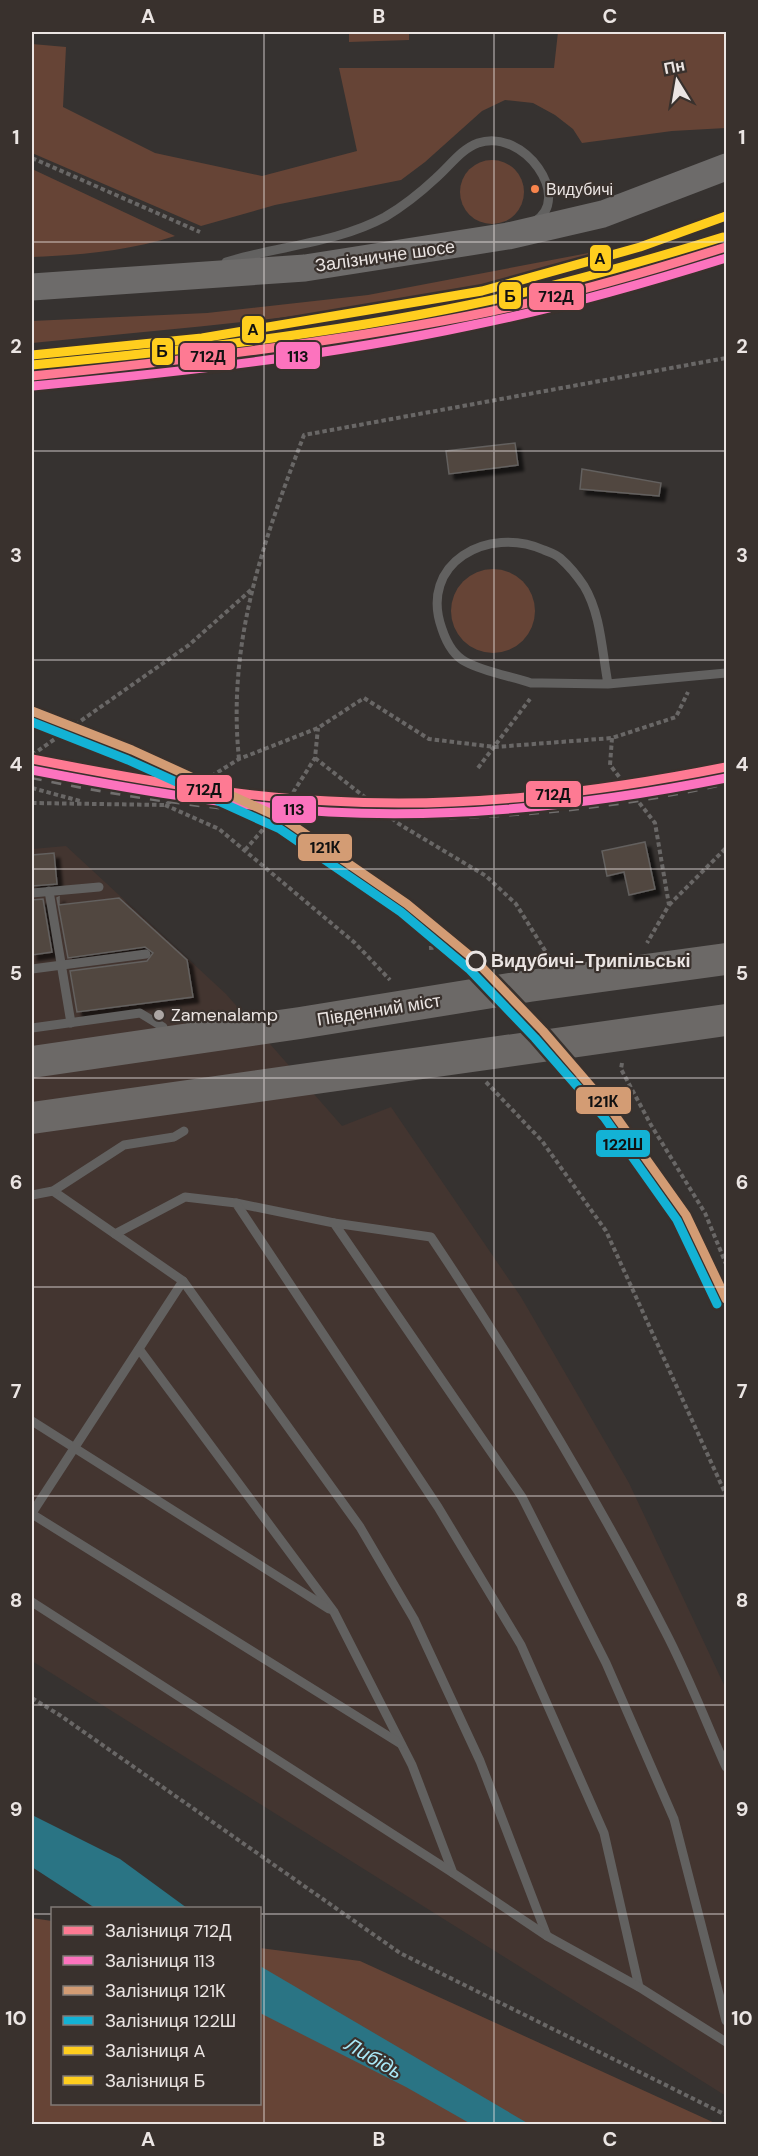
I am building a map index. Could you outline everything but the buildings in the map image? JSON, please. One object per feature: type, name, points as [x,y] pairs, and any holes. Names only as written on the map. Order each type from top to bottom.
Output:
[{"type":"main road","name":"Південний міст","points":[[32,1062],[289,1025],[529,986],[726,959]]},
{"type":"main road","points":[[32,1118],[726,1020]]},
{"type":"street","name":"Залізничне шосе","points":[[32,287],[169,280],[305,268],[397,256],[508,236],[603,214],[726,167]]},
{"type":"lane","points":[[169,280],[247,256],[331,237],[384,217],[478,143],[506,141],[528,154],[543,176],[550,195],[541,218],[508,236]]},
{"type":"lane","points":[[608,684],[597,618],[584,587],[560,557],[531,544],[503,542],[467,552],[446,569],[436,591],[438,618],[447,642],[464,662],[531,683],[608,684],[726,673]]},
{"type":"lane","points":[[32,893],[99,887]]},
{"type":"lane","points":[[49,891],[71,1023]]},
{"type":"lane","points":[[32,969],[147,954]]},
{"type":"lane","points":[[32,1028],[140,1013],[163,1027]]},
{"type":"lane","points":[[32,1195],[53,1191],[123,1145],[174,1137],[184,1131]]},
{"type":"lane","points":[[53,1191],[183,1281],[360,1527],[414,1619],[480,1761],[546,1936]]},
{"type":"lane","points":[[115,1234],[185,1197],[236,1203],[334,1223],[431,1237],[505,1348],[577,1465],[666,1632],[726,1767]]},
{"type":"lane","points":[[236,1203],[438,1507],[521,1645],[604,1833],[639,1987]]},
{"type":"lane","points":[[334,1223],[522,1497],[606,1663],[674,1819],[726,2021]]},
{"type":"lane","points":[[183,1281],[72,1448],[32,1513],[401,1745]]},
{"type":"lane","points":[[139,1349],[334,1612],[401,1745],[453,1873]]},
{"type":"lane","points":[[32,1421],[334,1612]]},
{"type":"lane","points":[[32,1602],[453,1873],[546,1936],[639,1987],[726,2042]]},
{"type":"path","points":[[32,158],[200,232]]},
{"type":"path","points":[[239,759],[236,723],[244,622],[268,528],[304,435],[726,358]]},
{"type":"path","points":[[32,755],[189,645],[253,588]]},
{"type":"path","points":[[165,805],[239,759],[318,728],[364,698],[429,739],[495,747],[612,738],[676,717],[696,676]]},
{"type":"path","points":[[478,768],[542,683]]},
{"type":"path","points":[[245,850],[287,802],[315,758],[318,728]]},
{"type":"path","points":[[315,758],[399,824],[486,876],[516,904],[552,963]]},
{"type":"path","points":[[32,788],[89,803]]},
{"type":"path","points":[[32,803],[165,805],[219,829],[355,943],[396,986]]},
{"type":"path","points":[[669,906],[726,848]]},
{"type":"path","points":[[429,948],[443,947]]},
{"type":"path","points":[[617,1062],[623,1072]]},
{"type":"path","points":[[485,1081],[542,1141],[606,1231],[726,1495]]},
{"type":"path","points":[[32,1698],[400,1953],[726,2115]]},
{"type":"shaded area","points":[[349,32],[409,32],[409,40],[349,42]]},
{"type":"shaded area","points":[[558,32],[726,32],[726,128],[672,131],[582,143],[573,129],[555,115],[533,103],[505,100],[482,111],[425,162],[401,180],[275,205],[201,226],[32,153],[32,44],[66,47],[63,107],[155,153],[262,176],[357,151],[339,68],[554,68]]},
{"type":"shaded area","points":[[492,160],[504,162],[515,169],[522,180],[524,192],[522,204],[515,215],[504,222],[492,224],[480,222],[469,215],[462,204],[460,192],[462,180],[469,169],[480,162]]},
{"type":"shaded area","points":[[32,169],[175,236],[104,251],[32,257]]},
{"type":"shaded area","points":[[620,247],[506,279],[389,302],[270,319],[32,343],[32,321],[207,313],[368,295]]},
{"type":"shaded area","points":[[493,569],[509,572],[523,581],[532,595],[535,611],[532,627],[523,641],[509,650],[493,653],[477,650],[463,641],[454,627],[451,611],[454,595],[463,581],[477,572]]},
{"type":"shaded area","points":[[66,846],[226,994],[342,1126],[391,1107],[521,1297],[629,1483],[726,1689],[726,2096],[32,1661],[32,849]]},
{"type":"shaded area","points":[[32,1918],[51,1921],[51,2105],[261,2105],[261,1948],[360,1961],[717,2124],[32,2124]]},
{"type":"water","points":[[32,1815],[120,1859],[186,1907],[93,1907],[32,1867]]},
{"type":"water","name":"Либідь","points":[[261,1967],[529,2124],[471,2124],[406,2087],[261,2014]]},
{"type":"railway","points":[[32,777],[205,806],[292,814],[379,818],[466,817],[553,811],[640,800],[726,783]]},
{"type":"rail line","name":"A","points":[[32,355],[202,338],[482,291],[640,247],[726,216]]},
{"type":"rail line","name":"Б","points":[[32,365],[251,341],[414,316],[565,282],[723,237]]},
{"type":"rail line","name":"712Д","points":[[32,376],[250,351],[468,316],[598,285],[726,247]]},
{"type":"rail line","name":"113","points":[[33,386],[254,362],[364,346],[569,303],[726,258]]},
{"type":"rail line","name":"121К","points":[[32,711],[132,750],[285,820],[407,904],[476,961],[543,1031],[612,1111],[686,1215],[726,1299]]},
{"type":"rail line","name":"122Ш","points":[[32,722],[128,760],[280,829],[401,912],[469,969],[535,1038],[604,1117],[677,1220],[717,1304]]},
{"type":"rail line","name":"712Д","points":[[32,759],[217,791],[292,799],[379,803],[479,801],[528,797],[627,784],[726,767]]},
{"type":"rail line","name":"113","points":[[32,770],[217,801],[329,812],[379,814],[479,811],[578,802],[726,778]]},
{"type":"place","name":"Видубичі","points":[[535,189]]},
{"type":"place","name":"Видубичі-Трипільські","points":[[476,961]]},
{"type":"place","name":"Zamenalamp","points":[[159,1015]]}]
